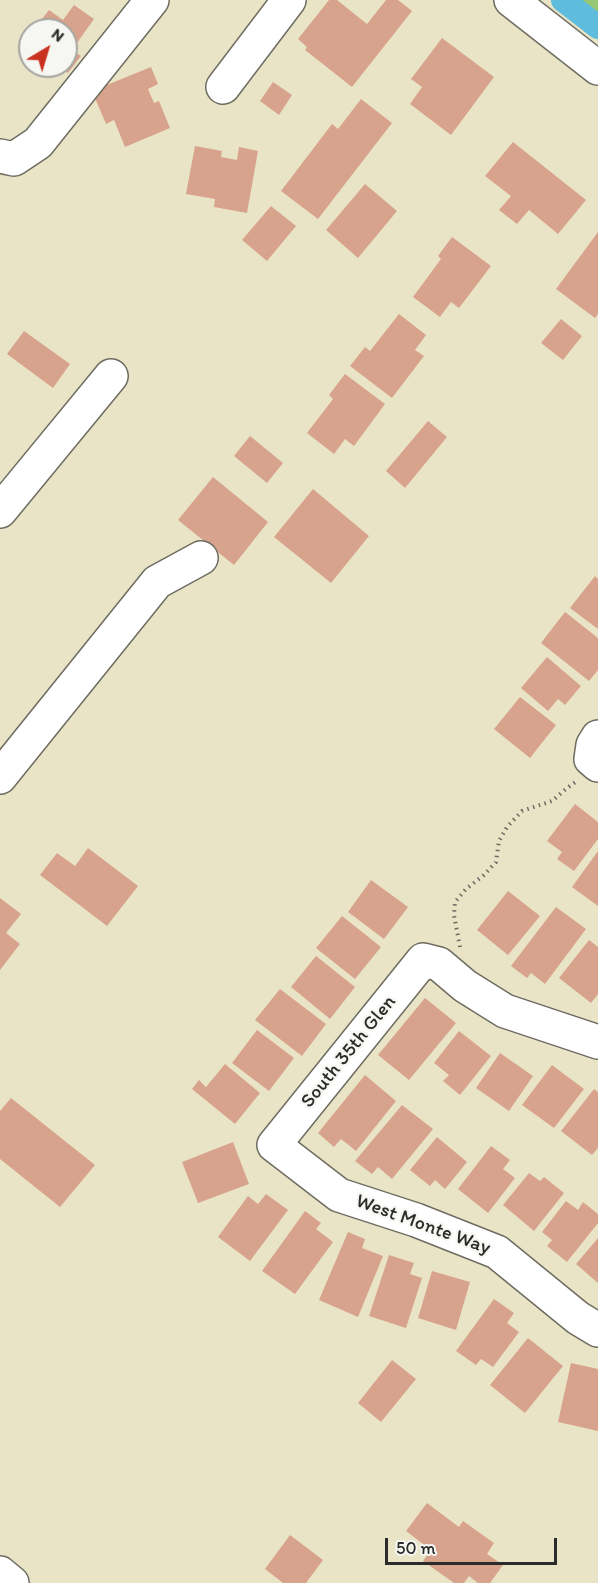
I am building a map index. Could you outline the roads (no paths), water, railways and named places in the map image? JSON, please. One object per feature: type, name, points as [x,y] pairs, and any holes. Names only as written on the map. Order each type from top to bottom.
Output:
[{"type":"street","points":[[0,156],[14,159],[38,143],[152,0]]},
{"type":"street","points":[[223,87],[289,0]]},
{"type":"street","points":[[511,0],[598,68]]},
{"type":"street","points":[[0,511],[111,375]]},
{"type":"street","points":[[0,777],[157,582],[201,558]]},
{"type":"street","name":"South 35th Glen","points":[[274,1145],[423,960],[439,964],[465,986],[505,1011],[598,1042]]},
{"type":"street","name":"West Monte Way","points":[[274,1145],[339,1195],[416,1220],[497,1252],[578,1318],[598,1330]]},
{"type":"street","points":[[0,1573],[12,1583]]},
{"type":"waterway","points":[[563,0],[598,27]]}]
